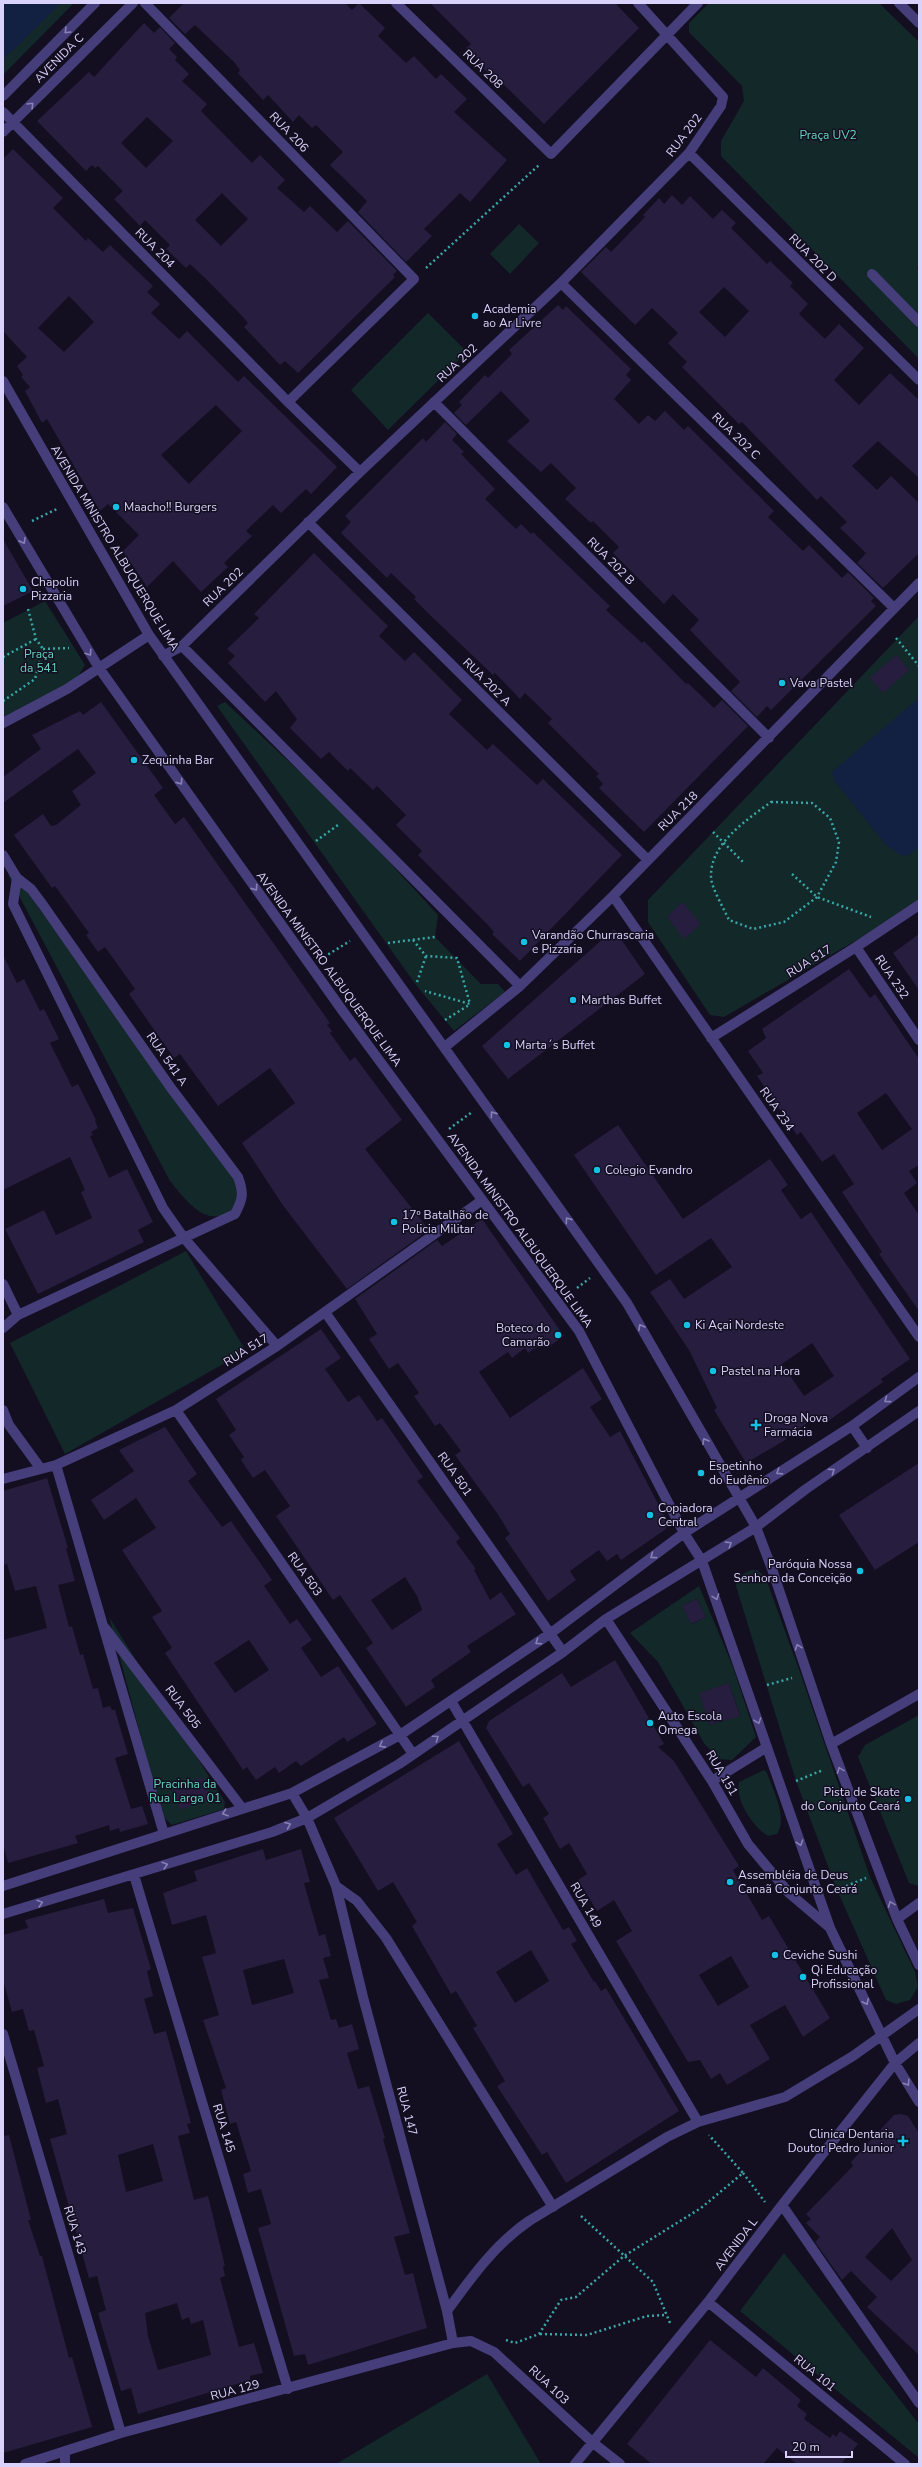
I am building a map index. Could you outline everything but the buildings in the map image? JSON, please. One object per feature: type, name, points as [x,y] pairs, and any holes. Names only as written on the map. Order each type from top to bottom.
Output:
[{"type":"street","name":"AVENIDA C","points":[[3,96],[95,3]]},
{"type":"street","name":"AVENIDA C","points":[[3,132],[133,3]]},
{"type":"street","name":"RUA 206","points":[[145,3],[414,279]]},
{"type":"street","name":"RUA 208","points":[[396,3],[551,154]]},
{"type":"street","points":[[638,3],[667,33]]},
{"type":"street","points":[[551,154],[667,33],[698,3]]},
{"type":"street","points":[[899,3],[919,23]]},
{"type":"street","name":"RUA 202","points":[[163,656],[182,646],[360,472],[561,283],[689,153],[721,106],[723,97],[667,33]]},
{"type":"street","name":"RUA 204","points":[[3,112],[288,402],[360,472]]},
{"type":"street","name":"RUA 202 D","points":[[689,153],[919,380]]},
{"type":"street","points":[[872,274],[919,322]]},
{"type":"street","points":[[288,402],[414,279]]},
{"type":"street","name":"RUA 202 C","points":[[561,283],[893,607]]},
{"type":"street","name":"AVENIDA MINISTRO ALBUQUERQUE LIMA","points":[[3,381],[149,635],[163,656],[446,1046],[627,1303],[738,1499],[756,1527],[772,1569],[831,1744],[897,1919],[919,1965]]},
{"type":"street","name":"RUA 202 B","points":[[434,402],[769,738]]},
{"type":"street","name":"AVENIDA MINISTRO ALBUQUERQUE LIMA","points":[[3,507],[99,668],[351,1023],[470,1182],[481,1201],[579,1331],[684,1533],[702,1561],[830,1928],[883,2035],[895,2063],[919,2102]]},
{"type":"street","name":"RUA 202 A","points":[[308,522],[648,860]]},
{"type":"street","name":"RUA 218","points":[[446,1046],[520,986],[613,896],[769,738],[893,607],[919,583]]},
{"type":"street","points":[[3,723],[67,689],[149,635]]},
{"type":"street","points":[[182,646],[520,986]]},
{"type":"street","name":"RUA 541 A","points":[[3,855],[17,878],[31,889],[171,1088],[238,1177],[243,1190],[243,1199],[235,1214],[184,1238]]},
{"type":"street","points":[[17,878],[12,904],[163,1208],[184,1238],[277,1346]]},
{"type":"street","name":"RUA 234","points":[[613,896],[919,1337]]},
{"type":"street","name":"RUA 517","points":[[711,1038],[856,948],[919,905]]},
{"type":"street","name":"RUA 232","points":[[856,948],[919,1040]]},
{"type":"street","name":"RUA 517","points":[[3,1479],[56,1465],[176,1410],[277,1346],[481,1201]]},
{"type":"street","points":[[3,1328],[18,1315],[184,1238]]},
{"type":"street","points":[[3,1284],[18,1315]]},
{"type":"street","name":"RUA 501","points":[[325,1312],[563,1652]]},
{"type":"street","points":[[3,1886],[292,1793],[400,1735],[551,1633],[684,1533],[852,1426],[919,1377]]},
{"type":"street","points":[[3,1410],[9,1424],[41,1469]]},
{"type":"street","name":"RUA 503","points":[[176,1410],[413,1754]]},
{"type":"street","points":[[3,1914],[272,1832],[307,1818],[413,1754],[563,1652],[606,1619],[756,1527],[919,1411]]},
{"type":"street","points":[[852,1426],[867,1448]]},
{"type":"street","name":"RUA 505","points":[[56,1465],[164,1834]]},
{"type":"street","name":"RUA 151","points":[[606,1619],[712,1781],[748,1844],[789,1893],[830,1928]]},
{"type":"street","name":"RUA 505","points":[[102,1623],[242,1808]]},
{"type":"street","points":[[831,1744],[919,1694]]},
{"type":"street","name":"RUA 149","points":[[451,1701],[698,2122]]},
{"type":"street","points":[[712,1781],[767,1747]]},
{"type":"street","name":"RUA 147","points":[[292,1793],[307,1818],[336,1886],[365,2005],[447,2311],[453,2343]]},
{"type":"street","name":"RUA 145","points":[[134,1875],[288,2389]]},
{"type":"street","points":[[336,1886],[357,1901],[386,1938],[553,2207]]},
{"type":"street","points":[[897,1919],[919,1903]]},
{"type":"street","points":[[447,2311],[478,2270],[514,2231],[667,2137],[698,2122],[785,2096],[853,2056],[919,2009]]},
{"type":"street","name":"RUA 143","points":[[3,2034],[121,2433]]},
{"type":"street","name":"AVENIDA L","points":[[575,2464],[708,2302],[782,2205],[895,2063],[919,2042]]},
{"type":"street","points":[[782,2205],[919,2403]]},
{"type":"street","name":"RUA 101","points":[[708,2302],[905,2464]]},
{"type":"street","name":"RUA 103","points":[[453,2343],[471,2341],[494,2352],[592,2442],[620,2464]]},
{"type":"street","name":"RUA 129","points":[[25,2464],[121,2433],[288,2389],[453,2343]]},
{"type":"street","points":[[65,2451],[65,2464]]},
{"type":"path","points":[[414,279],[551,154]]},
{"type":"path","points":[[32,521],[63,506]]},
{"type":"path","points":[[28,610],[36,639],[44,649]]},
{"type":"path","points":[[896,638],[919,666]]},
{"type":"path","points":[[3,657],[36,639]]},
{"type":"path","points":[[44,649],[74,648]]},
{"type":"path","points":[[3,701],[35,680],[44,649]]},
{"type":"path","points":[[771,802],[812,803],[830,818],[839,842],[836,862],[817,896],[784,922],[753,929],[729,920],[711,878],[714,857],[738,826],[771,802]]},
{"type":"path","points":[[314,843],[351,816]]},
{"type":"path","points":[[712,832],[743,862]]},
{"type":"path","points":[[792,874],[817,896],[872,918]]},
{"type":"path","points":[[386,943],[435,936]]},
{"type":"path","points":[[324,957],[354,939]]},
{"type":"path","points":[[413,940],[426,956],[457,958],[470,1004],[419,989]]},
{"type":"path","points":[[416,985],[426,956]]},
{"type":"path","points":[[449,1129],[477,1109]]},
{"type":"path","points":[[577,1288],[593,1276]]},
{"type":"path","points":[[767,1685],[795,1677]]},
{"type":"path","points":[[796,1781],[824,1770]]},
{"type":"path","points":[[837,1890],[870,1877]]},
{"type":"path","points":[[698,2122],[768,2205]]},
{"type":"path","points":[[539,2334],[561,2300],[576,2297],[624,2256],[701,2208],[743,2174]]},
{"type":"path","points":[[581,2216],[653,2282],[666,2315],[673,2328]]},
{"type":"path","points":[[500,2337],[515,2344],[539,2334],[587,2335],[647,2316],[666,2315]]},
{"type":"green space","points":[[3,3],[74,3],[3,75]]},
{"type":"green space","name":"Praça UV2","points":[[709,3],[879,3],[919,42],[919,265],[917,268],[919,270],[919,359],[721,156],[721,141],[744,101],[742,86],[689,32],[689,23]]},
{"type":"green space","points":[[519,224],[539,243],[510,274],[490,254]]},
{"type":"green space","points":[[428,313],[467,352],[388,430],[351,390]]},
{"type":"green space","name":"Praça da 541","points":[[45,601],[85,665],[73,685],[3,719],[3,623]]},
{"type":"green space","points":[[919,616],[919,901],[886,923],[724,1017],[710,1015],[648,922],[648,900]]},
{"type":"green space","points":[[225,702],[348,817],[438,915],[435,937],[481,984],[498,984],[505,992],[454,1031],[416,985],[217,706]]},
{"type":"green space","points":[[12,872],[238,1177],[237,1208],[227,1214],[217,1217],[208,1215],[191,1205],[170,1181],[8,875]]},
{"type":"green space","points":[[186,1251],[246,1351],[65,1454],[10,1343]]},
{"type":"green space","points":[[751,1570],[757,1570],[765,1576],[801,1675],[870,1877],[915,1972],[918,1987],[910,2000],[896,2004],[886,2000],[837,1890],[796,1781],[736,1586],[739,1576]]},
{"type":"green space","points":[[699,1586],[733,1667],[756,1737],[732,1760],[718,1759],[704,1743],[658,1662],[630,1633]],"holes":[[[697,1599],[706,1617],[692,1624],[682,1606]],[[729,1683],[740,1715],[710,1725],[700,1693]]]},
{"type":"green space","name":"Pracinha da Rua Larga 01","points":[[109,1617],[225,1802],[224,1809],[172,1825],[162,1816]]},
{"type":"green space","points":[[919,1715],[919,1886],[909,1883],[858,1757],[865,1745]]},
{"type":"green space","points":[[764,1770],[767,1773],[776,1796],[781,1820],[777,1834],[768,1836],[751,1820],[742,1805],[738,1789],[739,1782]]},
{"type":"green space","points":[[784,2253],[919,2424],[919,2458],[740,2311]]},
{"type":"green space","points":[[487,2374],[541,2464],[336,2464]]},
{"type":"water","points":[[4,3],[61,3],[3,60]]},
{"type":"water","points":[[919,698],[919,847],[909,855],[902,856],[885,844],[834,780],[832,772]]},
{"type":"place","name":"Academia ao Ar Livre","points":[[475,316]]},
{"type":"place","name":"Maacho!! Burgers","points":[[116,507]]},
{"type":"place","name":"Chapolin Pizzaria","points":[[23,589]]},
{"type":"place","name":"Vava Pastel","points":[[782,683]]},
{"type":"place","name":"Zequinha Bar","points":[[134,760]]},
{"type":"place","name":"Varandão Churrascaria e Pizzaria","points":[[524,942]]},
{"type":"place","name":"Marthas Buffet","points":[[573,1000]]},
{"type":"place","name":"Marta´s Buffet","points":[[507,1045]]},
{"type":"place","name":"Colegio Evandro","points":[[597,1170]]},
{"type":"place","name":"17º Batalhão de Policia Militar","points":[[394,1222]]},
{"type":"place","name":"Ki Açai Nordeste","points":[[687,1325]]},
{"type":"place","name":"Boteco do Camarão","points":[[558,1335]]},
{"type":"place","name":"Pastel na Hora","points":[[713,1371]]},
{"type":"place","name":"Droga Nova Farmácia","points":[[756,1425]]},
{"type":"place","name":"Espetinho do Eudênio","points":[[701,1473]]},
{"type":"place","name":"Copiadora Central","points":[[650,1515]]},
{"type":"place","name":"Paróquia Nossa Senhora da Conceição","points":[[860,1571]]},
{"type":"place","name":"Auto Escola Omega","points":[[650,1723]]},
{"type":"place","name":"Pista de Skate do Conjunto Ceará","points":[[908,1799]]},
{"type":"place","name":"Assembléia de Deus Canaã Conjunto Ceará","points":[[730,1882]]},
{"type":"place","name":"Ceviche Sushi","points":[[775,1955]]},
{"type":"place","name":"Qi Educação Profissional","points":[[803,1977]]},
{"type":"place","name":"Clinica Dentaria Doutor Pedro Junior","points":[[903,2141]]}]
